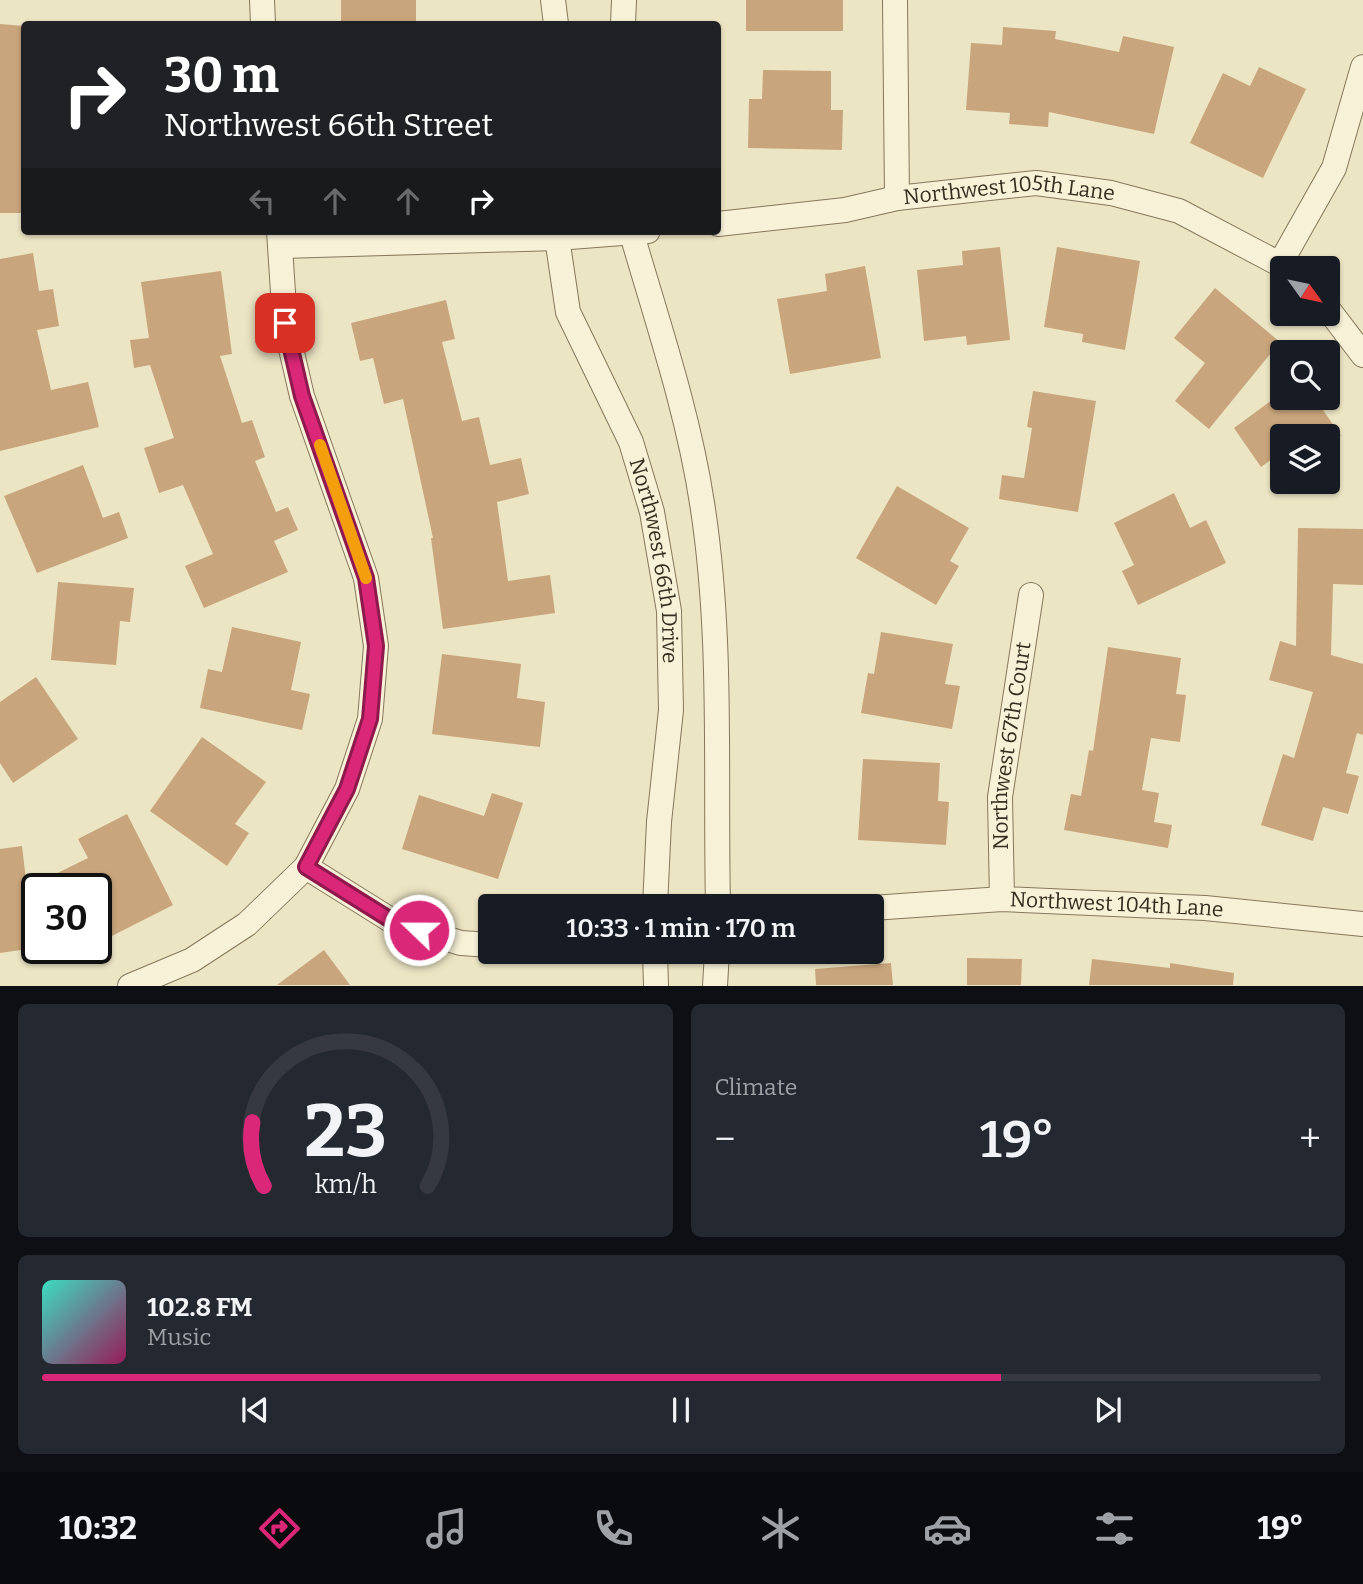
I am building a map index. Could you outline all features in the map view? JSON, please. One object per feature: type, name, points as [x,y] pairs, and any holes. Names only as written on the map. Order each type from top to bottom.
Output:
[{"type":"street","points":[[262,0],[263,21]]},
{"type":"street","points":[[553,0],[556,21]]},
{"type":"street","points":[[623,21],[624,0]]},
{"type":"street","points":[[895,0],[897,198]]},
{"type":"street","points":[[1289,256],[1334,168],[1363,67]]},
{"type":"street","name":"Northwest 105th Lane","points":[[721,224],[845,210],[897,198],[1036,183],[1111,193],[1179,211],[1270,258]]},
{"type":"street","points":[[130,985],[192,960],[247,924],[306,867],[347,789],[370,719],[376,646],[366,578],[302,396],[285,323],[280,239],[501,235]]},
{"type":"street","name":"Northwest 66th Drive","points":[[556,235],[568,312],[631,442],[652,512],[669,611],[671,710],[659,822],[656,894]]},
{"type":"street","points":[[638,235],[685,418],[702,504],[717,713],[718,894]]},
{"type":"street","points":[[1340,325],[1363,355]]},
{"type":"street","name":"Northwest 67th Court","points":[[1002,899],[1000,797],[1031,595]]},
{"type":"street","points":[[306,867],[397,924],[461,943],[478,944]]},
{"type":"street","name":"Northwest 104th Lane","points":[[884,907],[1002,899],[1205,908],[1363,923]]},
{"type":"street","points":[[655,964],[656,985]]},
{"type":"street","points":[[715,985],[716,964]]},
{"type":"building","points":[[341,0],[416,0],[416,21],[341,21]]},
{"type":"building","points":[[746,0],[843,0],[843,31],[746,31]]},
{"type":"building","points":[[0,24],[21,26],[21,213],[0,213]]},
{"type":"building","points":[[1003,27],[1056,31],[1055,39],[1119,52],[1123,36],[1174,47],[1154,134],[1049,112],[1048,127],[1009,124],[1010,113],[966,110],[971,43],[1002,45]]},
{"type":"building","points":[[1259,67],[1306,89],[1263,178],[1190,143],[1223,73],[1250,86]]},
{"type":"building","points":[[763,70],[831,71],[831,110],[843,110],[842,150],[748,148],[749,99],[762,99]]},
{"type":"building","points":[[1000,247],[1010,340],[967,345],[966,336],[924,341],[917,270],[963,265],[962,251]]},
{"type":"building","points":[[1057,247],[1140,261],[1125,350],[1082,342],[1083,334],[1044,327]]},
{"type":"building","points":[[33,253],[39,291],[53,289],[59,326],[37,330],[51,390],[88,382],[99,427],[0,451],[0,259]]},
{"type":"building","points":[[865,266],[881,358],[790,374],[777,299],[827,291],[825,274]]},
{"type":"building","points":[[221,271],[232,354],[220,356],[242,423],[252,420],[265,457],[255,461],[276,512],[288,507],[298,530],[274,541],[288,572],[204,608],[185,566],[213,554],[183,485],[159,493],[144,448],[174,438],[150,365],[134,368],[130,340],[149,338],[141,282]]},
{"type":"building","points":[[1215,288],[1278,340],[1270,340],[1270,354],[1209,429],[1175,401],[1205,363],[1174,338]]},
{"type":"building","points":[[446,300],[455,339],[442,342],[462,421],[479,417],[490,465],[521,458],[529,494],[497,502],[508,581],[550,575],[555,613],[443,629],[433,538],[403,399],[384,404],[373,358],[360,361],[351,323]]},
{"type":"building","points":[[1033,391],[1096,401],[1078,512],[999,499],[1002,475],[1024,478],[1032,428],[1027,427]]},
{"type":"building","points":[[1270,401],[1270,410],[1323,410],[1333,424],[1270,424],[1270,460],[1261,467],[1234,428]]},
{"type":"building","points":[[83,465],[103,518],[119,512],[128,538],[37,573],[4,496]]},
{"type":"building","points":[[897,486],[969,528],[950,561],[959,566],[936,605],[856,558]]},
{"type":"building","points":[[1174,493],[1190,528],[1206,520],[1226,563],[1138,605],[1122,571],[1134,565],[1114,523]]},
{"type":"building","points":[[1298,528],[1363,529],[1363,585],[1333,584],[1331,655],[1363,664],[1363,735],[1357,733],[1346,773],[1359,776],[1348,814],[1323,807],[1313,841],[1261,825],[1283,754],[1294,758],[1313,692],[1269,680],[1280,641],[1296,646]]},
{"type":"building","points":[[58,582],[134,588],[130,622],[120,621],[116,665],[51,660]]},
{"type":"building","points":[[232,627],[301,642],[291,690],[310,694],[302,730],[200,708],[208,669],[222,672]]},
{"type":"building","points":[[881,632],[953,644],[945,684],[960,686],[952,729],[861,713],[868,673],[874,674]]},
{"type":"building","points":[[1108,647],[1181,658],[1176,694],[1186,695],[1180,742],[1151,738],[1142,790],[1159,793],[1154,822],[1172,825],[1168,848],[1064,830],[1071,794],[1081,796],[1089,750],[1093,751]]},
{"type":"building","points":[[442,654],[521,664],[517,698],[545,702],[540,747],[432,734]]},
{"type":"building","points":[[36,677],[78,739],[13,783],[0,763],[0,702]]},
{"type":"building","points":[[202,737],[266,782],[235,824],[249,833],[227,866],[150,811]]},
{"type":"building","points":[[863,759],[940,763],[938,801],[949,802],[946,845],[858,840]]},
{"type":"building","points":[[492,793],[523,803],[498,879],[402,849],[419,795],[484,816]]},
{"type":"building","points":[[127,814],[173,905],[112,936],[112,873],[58,873],[88,858],[78,839]]},
{"type":"building","points":[[22,846],[25,873],[21,873],[21,950],[0,953],[0,849]]},
{"type":"building","points":[[324,950],[350,985],[277,985]]},
{"type":"building","points":[[967,958],[1022,959],[1021,985],[967,985]]},
{"type":"building","points":[[1092,959],[1170,968],[1170,963],[1234,973],[1233,985],[1089,985]]},
{"type":"building","points":[[891,963],[893,985],[816,985],[815,969]]},
{"type":"slow traffic","points":[[320,445],[366,578]]},
{"type":"route","points":[[285,323],[302,396],[366,578],[376,646],[370,719],[347,789],[306,867],[397,924],[419,930]]}]
